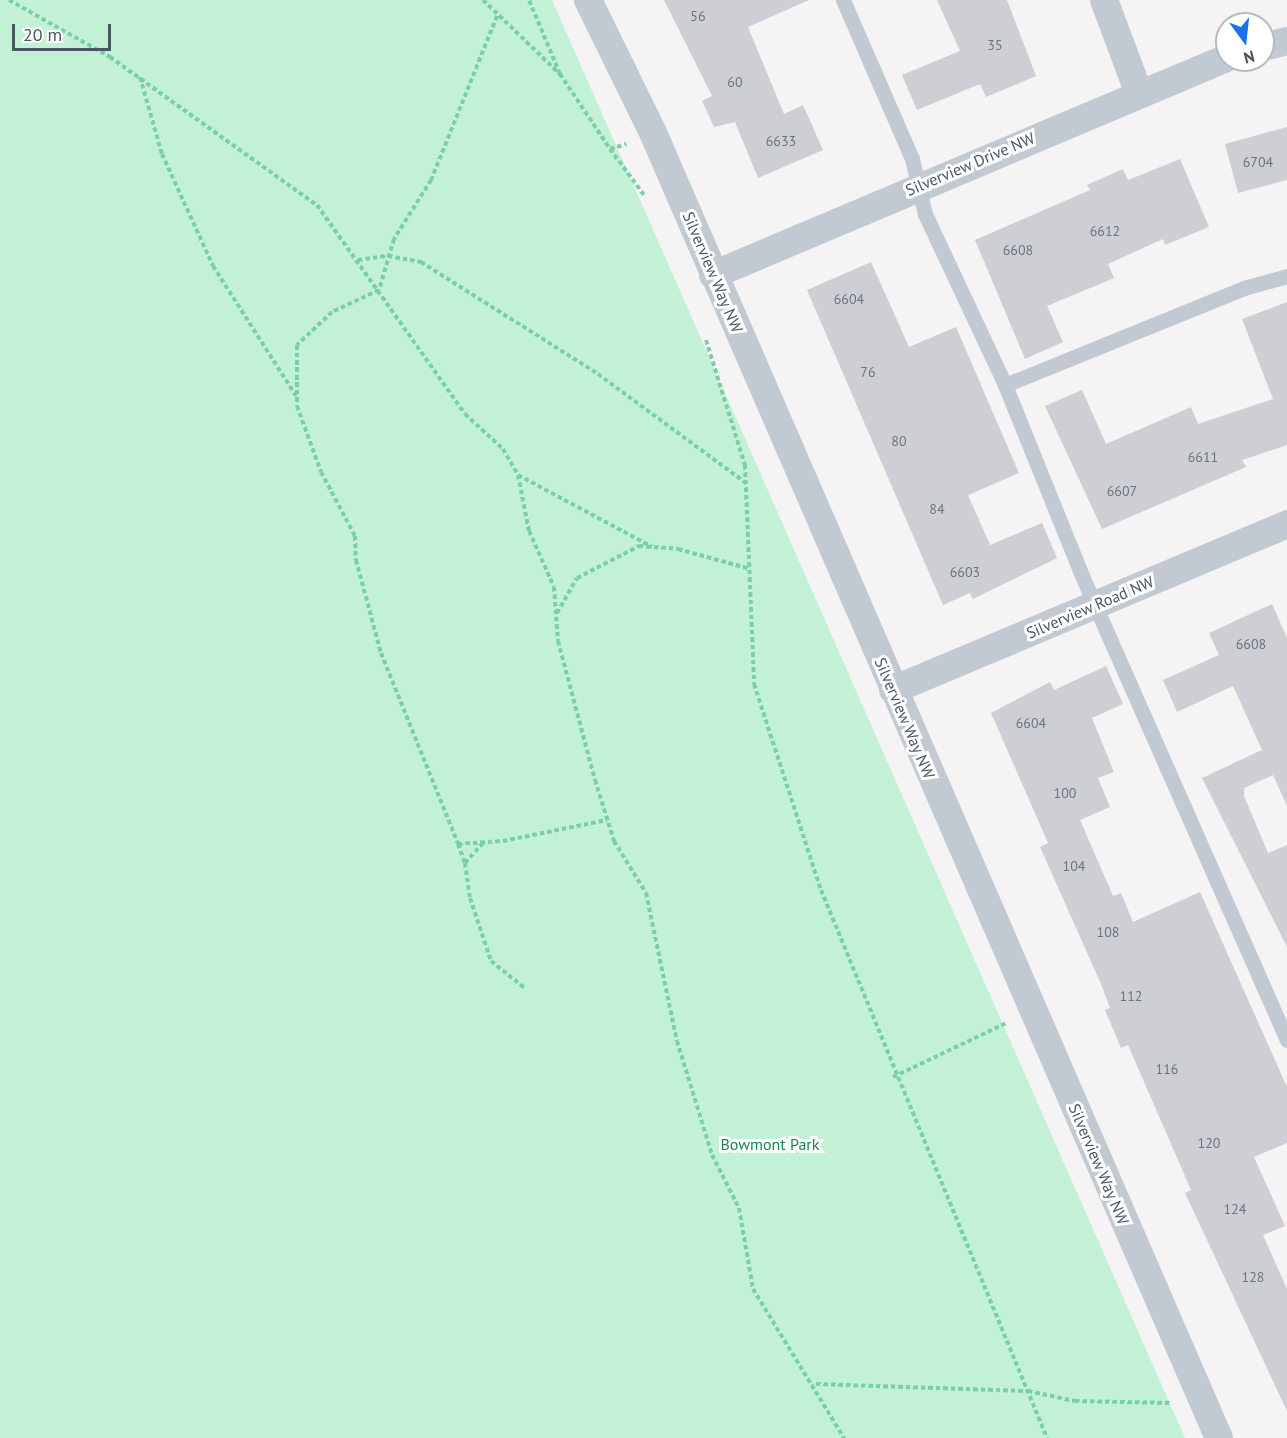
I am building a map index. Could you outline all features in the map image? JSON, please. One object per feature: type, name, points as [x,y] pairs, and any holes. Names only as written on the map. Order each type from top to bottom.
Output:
[{"type":"street","name":"Silverview Way NW","points":[[588,0],[654,135],[1219,1438]]},
{"type":"street","points":[[1104,0],[1138,91]]},
{"type":"street","name":"Silverview Drive NW","points":[[714,275],[1138,91],[1215,62]]},
{"type":"street","name":"Silverview Road NW","points":[[893,690],[1287,524]]},
{"type":"lane","points":[[843,0],[922,185],[925,214],[1005,385],[1096,605],[1287,1040]]},
{"type":"lane","points":[[1005,385],[1244,288],[1287,276]]},
{"type":"path","points":[[9,0],[37,11],[140,77],[317,205],[465,414],[503,449],[518,476],[529,531],[554,586],[558,641],[607,820],[614,841],[646,893],[677,1041],[712,1155],[739,1208],[753,1289],[815,1384],[844,1438]]},
{"type":"path","points":[[483,0],[497,16],[560,74]]},
{"type":"path","points":[[529,0],[560,74],[649,202]]},
{"type":"path","points":[[379,290],[388,256],[430,180],[497,16]]},
{"type":"path","points":[[140,77],[162,154],[213,266],[296,397],[321,472],[356,536],[356,560],[381,653],[465,863],[470,898],[491,961],[526,989]]},
{"type":"path","points":[[610,149],[654,135]]},
{"type":"path","points":[[358,260],[388,256],[421,262],[486,300],[746,483]]},
{"type":"path","points":[[296,397],[297,345],[332,312],[379,290]]},
{"type":"path","points":[[705,334],[746,483],[753,684],[821,891],[895,1076],[1047,1438]]},
{"type":"path","points":[[518,476],[653,547]]},
{"type":"path","points":[[556,614],[577,578],[639,546],[653,547],[750,569]]},
{"type":"path","points":[[458,844],[484,842],[607,820]]},
{"type":"path","points":[[465,863],[484,842]]},
{"type":"path","points":[[895,1076],[1014,1019]]},
{"type":"path","points":[[815,1384],[1028,1391],[1075,1401],[1181,1404]]},
{"type":"green space","name":"Bowmont Park","points":[[0,0],[552,0],[1185,1438],[0,1438]]},
{"type":"building","points":[[664,0],[809,0],[748,27],[784,114],[803,105],[823,150],[758,178],[735,122],[714,127],[702,101],[712,96]]},
{"type":"building","points":[[937,0],[1007,0],[1036,76],[986,97],[980,84],[917,110],[902,75],[960,51]]},
{"type":"building","points":[[1287,127],[1287,180],[1238,193],[1225,144]]},
{"type":"building","points":[[1180,159],[1209,227],[1165,245],[1163,239],[1108,264],[1114,278],[1047,306],[1063,342],[1025,359],[975,240],[1090,190],[1087,185],[1123,169],[1128,180]]},
{"type":"building","points":[[871,262],[909,347],[956,327],[1019,473],[968,495],[990,545],[1042,523],[1057,558],[973,599],[970,593],[943,605],[807,290]]},
{"type":"building","points":[[1287,302],[1287,445],[1242,460],[1246,467],[1102,529],[1045,406],[1082,390],[1106,444],[1191,407],[1198,424],[1273,399],[1242,319]]},
{"type":"building","points":[[1272,604],[1287,638],[1287,806],[1273,775],[1244,788],[1244,796],[1268,853],[1287,845],[1287,947],[1202,778],[1262,750],[1233,686],[1177,712],[1163,680],[1219,655],[1209,633]]},
{"type":"building","points":[[1106,666],[1123,704],[1092,718],[1114,772],[1098,778],[1110,807],[1080,820],[1113,896],[1121,893],[1133,922],[1200,892],[1287,1087],[1287,1143],[1254,1157],[1285,1226],[1263,1235],[1287,1289],[1287,1411],[1185,1193],[1191,1190],[1128,1045],[1121,1048],[1105,1010],[1110,1008],[1101,984],[1040,847],[1048,843],[991,713],[1050,682],[1054,690]]}]
